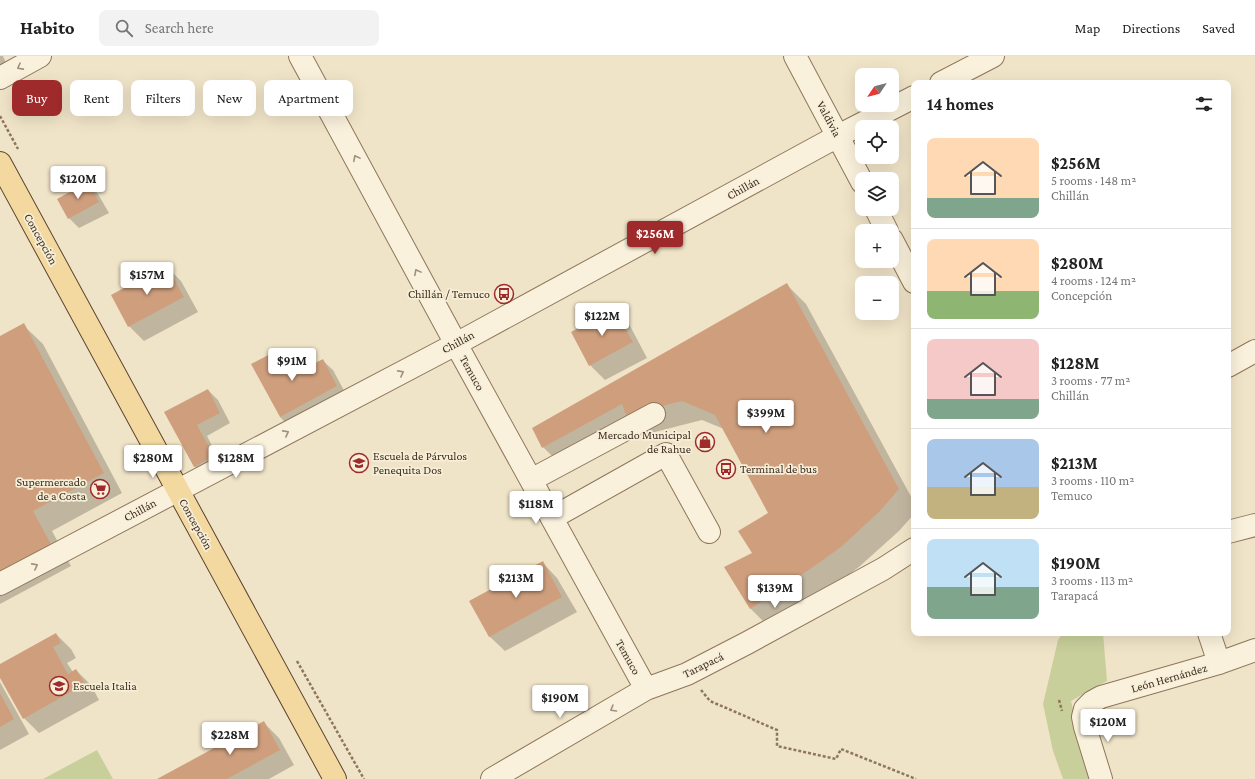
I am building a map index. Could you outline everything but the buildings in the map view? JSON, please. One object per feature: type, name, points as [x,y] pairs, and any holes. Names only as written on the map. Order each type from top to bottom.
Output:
[{"type":"main road","name":"Concepción","points":[[0,163],[335,779]]},
{"type":"street","points":[[0,78],[40,56]]},
{"type":"street","name":"Temuco","points":[[300,56],[456,344],[646,689]]},
{"type":"street","name":"Valdivia","points":[[795,56],[857,172]]},
{"type":"street","points":[[947,80],[993,56]]},
{"type":"street","name":"Chillán","points":[[0,584],[456,344],[838,136],[911,99]]},
{"type":"street","points":[[899,253],[911,276]]},
{"type":"street","points":[[1231,364],[1255,351]]},
{"type":"street","points":[[531,480],[654,414]]},
{"type":"street","points":[[552,518],[666,454],[709,532]]},
{"type":"street","points":[[1231,531],[1255,525]]},
{"type":"street","name":"Tarapacá","points":[[498,777],[646,689],[687,674],[747,643],[883,569],[911,551]]},
{"type":"street","points":[[1210,636],[1219,663]]},
{"type":"street","name":"León Hernández","points":[[1101,779],[1083,717],[1085,709],[1092,702],[1101,697],[1219,663],[1255,650]]},
{"type":"path","points":[[687,674],[710,701],[777,730],[777,746],[836,759],[841,749],[916,779]]},
{"type":"green space","points":[[1061,636],[1103,636],[1107,681],[1071,701],[1090,779],[1063,779],[1053,751],[1043,704],[1058,640]]},
{"type":"green space","points":[[97,750],[113,779],[43,779]]},
{"type":"place","name":"Chillán / Temuco","points":[[504,294]]},
{"type":"place","name":"Mercado Municipal de Rahue","points":[[705,442]]},
{"type":"place","name":"Escuela de Párvulos Penequita Dos","points":[[359,463]]},
{"type":"place","name":"Terminal de bus","points":[[726,469]]},
{"type":"place","name":"Supermercado de a Costa","points":[[100,489]]},
{"type":"place","name":"Escuela Italia","points":[[59,686]]}]
